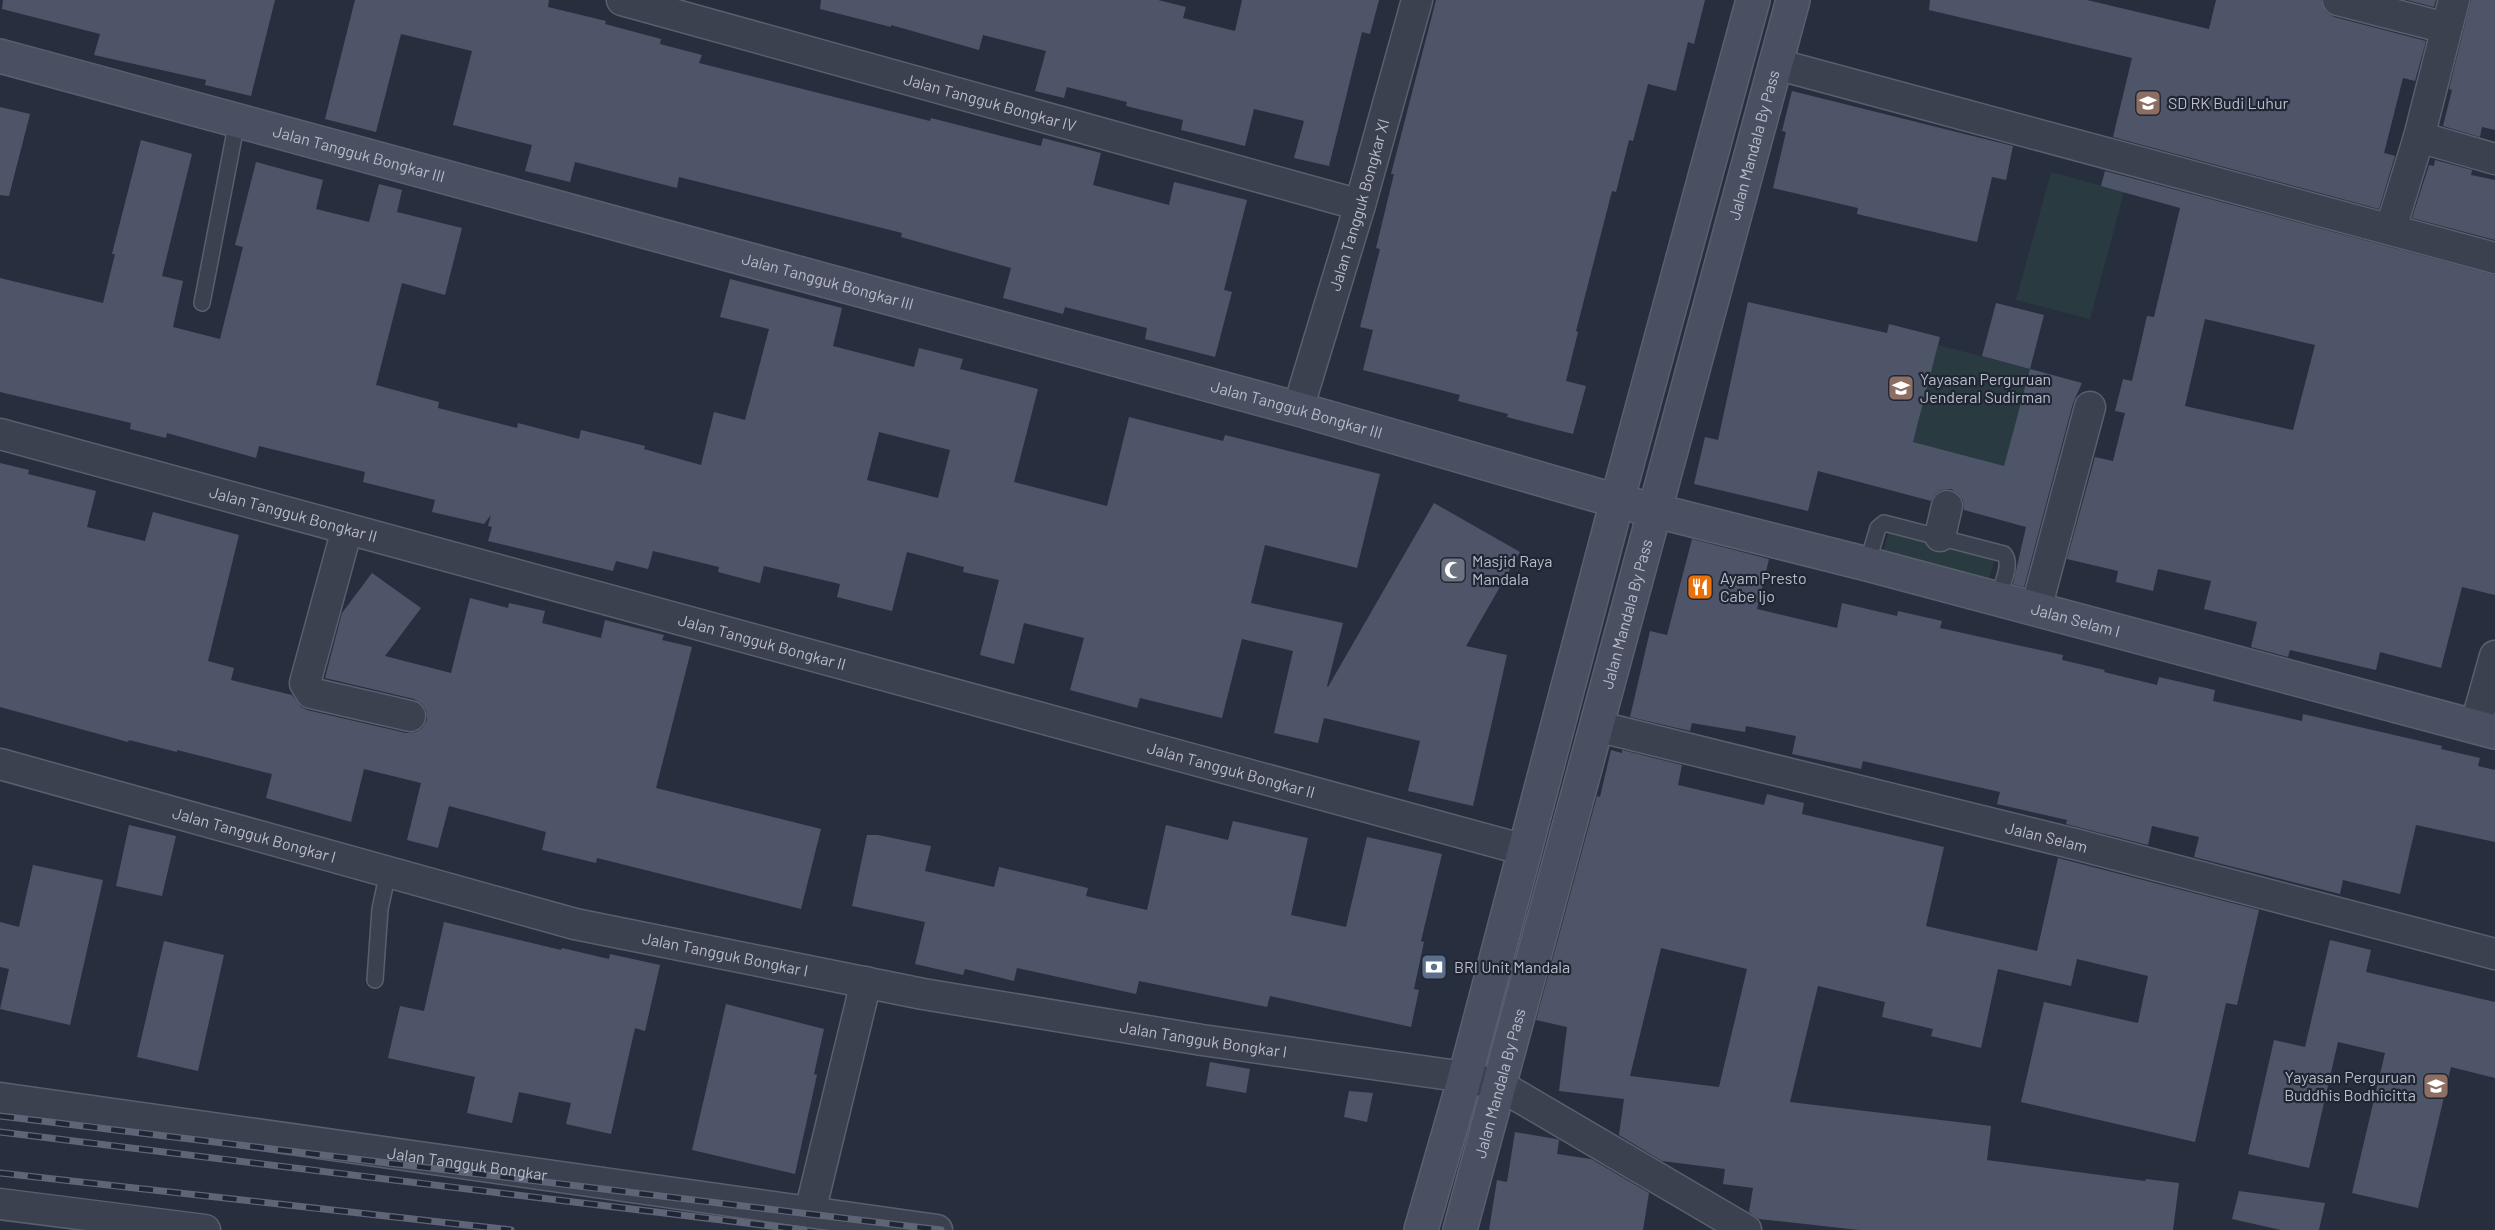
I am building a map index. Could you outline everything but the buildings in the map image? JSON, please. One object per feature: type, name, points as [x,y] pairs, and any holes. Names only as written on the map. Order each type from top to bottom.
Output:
[{"type":"street","name":"Jalan Tangguk Bongkar IV","points":[[622,0],[1360,205]]},
{"type":"street","name":"Jalan Tangguk Bongkar XI","points":[[1298,409],[1360,205],[1417,0]]},
{"type":"street","points":[[1421,1230],[1465,1077],[1617,501],[1753,0]]},
{"type":"street","points":[[2338,0],[2450,14],[2419,137],[2391,228]]},
{"type":"street","name":"Jalan Mandala By Pass","points":[[1460,1230],[1776,64],[1791,1]]},
{"type":"street","name":"Jalan Tangguk Bongkar III","points":[[0,56],[1298,409],[1654,511]]},
{"type":"street","points":[[1776,64],[2142,164],[2391,228],[2495,258]]},
{"type":"street","points":[[2419,137],[2495,159]]},
{"type":"street","points":[[2036,609],[2090,407]]},
{"type":"street","name":"Jalan Tangguk Bongkar II","points":[[0,434],[1525,850]]},
{"type":"street","points":[[1940,536],[1947,506]]},
{"type":"street","name":"Jalan Selam I","points":[[1654,511],[1867,564],[2485,730]]},
{"type":"street","points":[[347,529],[305,683],[311,693],[410,716]]},
{"type":"street","points":[[2485,730],[2495,656]]},
{"type":"street","name":"Jalan Selam","points":[[1596,726],[2075,844],[2495,954]]},
{"type":"street","name":"Jalan Tangguk Bongkar I","points":[[0,764],[575,924],[923,994],[1190,1038],[1465,1077],[1499,1085],[1746,1230]]},
{"type":"street","points":[[810,1212],[866,982]]},
{"type":"street","name":"Jalan Tangguk Bongkar","points":[[0,1098],[937,1230]]},
{"type":"street","points":[[2,1210],[205,1230]]},
{"type":"lane","points":[[202,303],[237,121]]},
{"type":"lane","points":[[1867,564],[1878,528],[1884,523],[1940,536],[2004,554],[2008,565],[1997,599]]},
{"type":"lane","points":[[375,980],[380,909],[388,872]]},
{"type":"shaded area","points":[[2051,172],[2124,192],[2090,319],[2016,300]]},
{"type":"shaded area","points":[[1938,345],[2030,369],[2004,467],[1913,442]]},
{"type":"shaded area","points":[[1890,528],[1995,556],[1989,581],[1883,553]]},
{"type":"railway","points":[[0,1116],[941,1230]]},
{"type":"railway","points":[[0,1132],[804,1230]]},
{"type":"railway","points":[[0,1173],[511,1230]]},
{"type":"place","name":"SD RK Budi Luhur","points":[[2148,103]]},
{"type":"place","name":"Yayasan Perguruan Jenderal Sudirman","points":[[1901,388]]},
{"type":"place","name":"Masjid Raya Mandala","points":[[1453,570]]},
{"type":"place","name":"Ayam Presto Cabe Ijo","points":[[1700,587]]},
{"type":"place","name":"BRI Unit Mandala","points":[[1434,967]]},
{"type":"place","name":"Yayasan Perguruan Buddhis Bodhicitta","points":[[2436,1086]]}]
